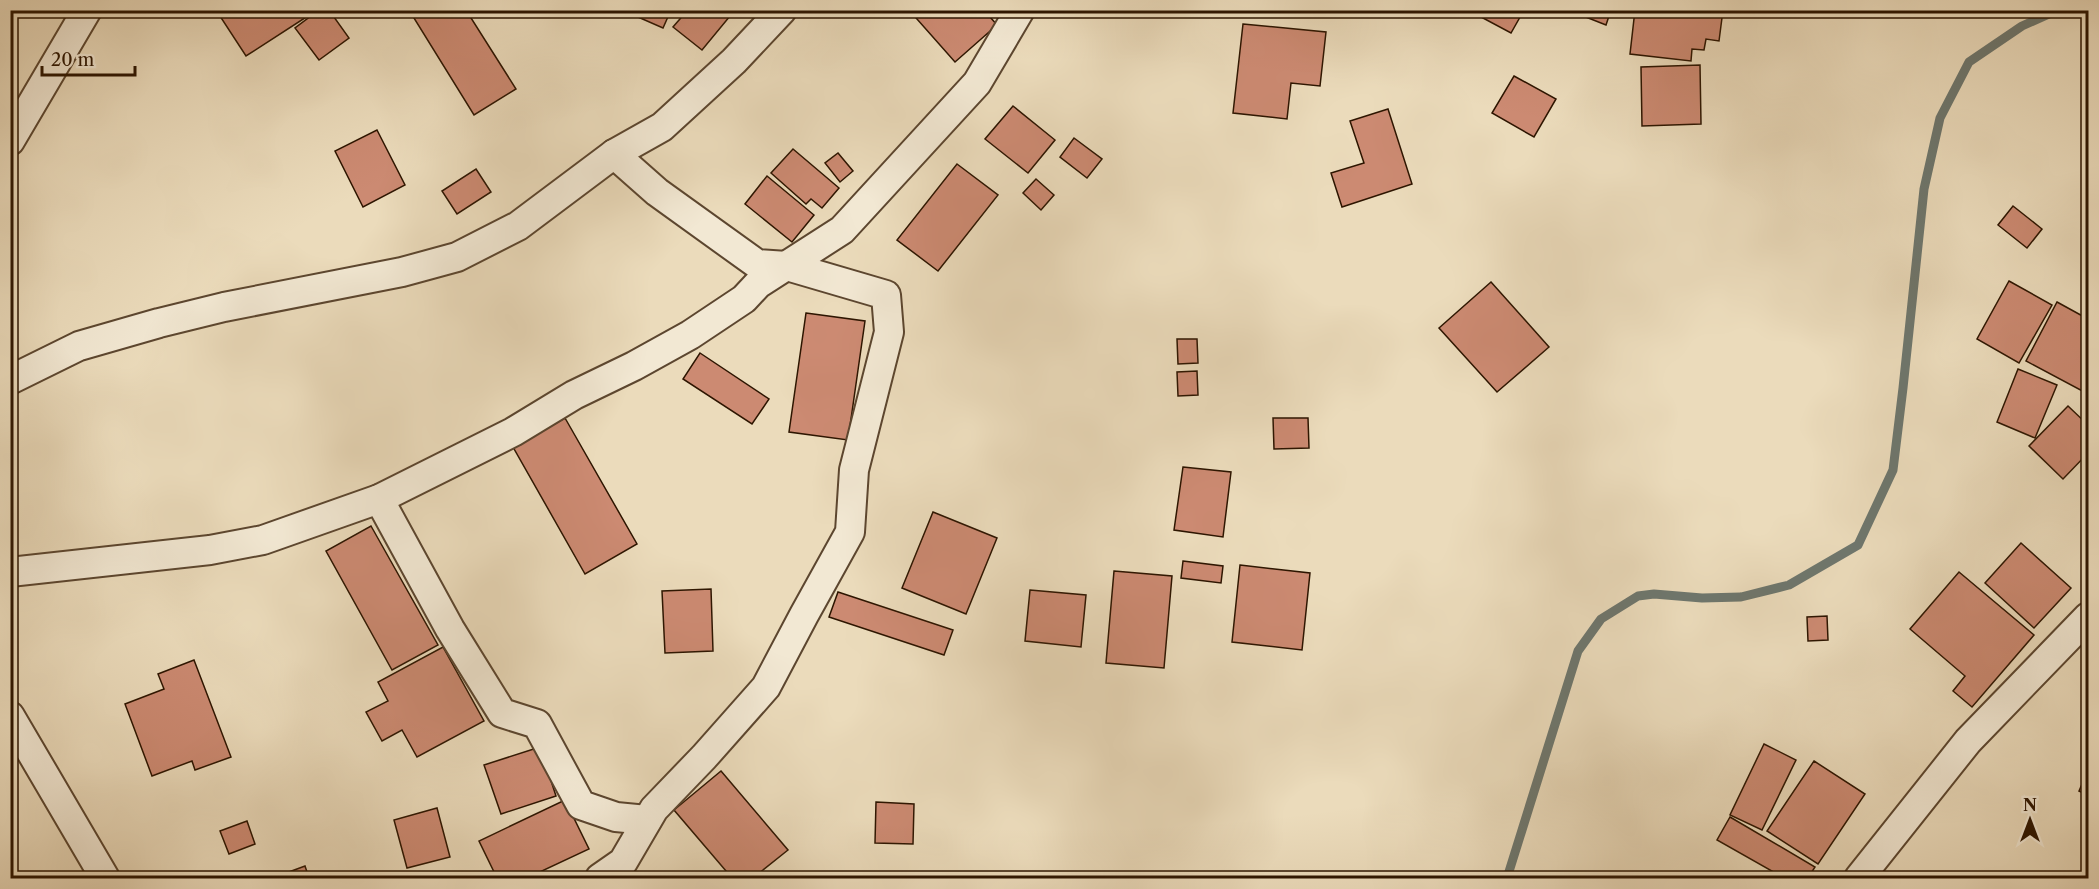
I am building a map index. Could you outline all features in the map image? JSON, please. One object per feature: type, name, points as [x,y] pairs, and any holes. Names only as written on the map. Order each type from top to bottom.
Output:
[{"type":"street","points":[[10,141],[87,10]]},
{"type":"street","points":[[10,380],[79,346],[159,323],[224,307],[402,272],[457,257],[518,226],[614,154],[662,127],[734,61],[782,10]]},
{"type":"street","points":[[13,576],[210,550],[263,540],[379,500],[513,432],[574,394],[634,366],[690,335],[744,299],[758,284],[842,230],[977,83],[1020,10]]},
{"type":"street","points":[[600,879],[623,862],[654,809],[766,687],[850,532],[854,470],[889,332],[886,295],[787,266],[757,264],[657,192],[614,154]]},
{"type":"street","points":[[379,500],[450,629],[502,713],[537,724],[580,805],[616,817],[647,820]]},
{"type":"street","points":[[1859,879],[1968,741],[2088,617]]},
{"type":"street","points":[[10,716],[105,879]]},
{"type":"building","points":[[216,10],[308,10],[311,14],[246,56]]},
{"type":"building","points":[[319,10],[329,10],[349,38],[319,60],[295,28]]},
{"type":"building","points":[[409,10],[466,10],[516,89],[474,115]]},
{"type":"building","points":[[622,10],[671,10],[663,28]]},
{"type":"building","points":[[684,10],[735,10],[702,50],[673,27],[686,12]]},
{"type":"building","points":[[909,10],[984,10],[997,25],[955,62]]},
{"type":"building","points":[[1468,10],[1524,10],[1511,33]]},
{"type":"building","points":[[1568,10],[1611,10],[1606,25]]},
{"type":"building","points":[[1635,10],[1723,10],[1719,41],[1706,39],[1704,50],[1692,49],[1691,61],[1630,54]]},
{"type":"building","points":[[1243,24],[1326,32],[1320,86],[1291,83],[1287,119],[1233,113]]},
{"type":"building","points":[[1700,65],[1701,124],[1642,126],[1641,67]]},
{"type":"building","points":[[1514,76],[1556,99],[1534,137],[1492,113]]},
{"type":"building","points":[[1013,106],[1055,140],[1028,173],[985,139]]},
{"type":"building","points":[[1388,109],[1412,184],[1342,207],[1331,173],[1364,163],[1350,121]]},
{"type":"building","points":[[377,130],[405,185],[363,207],[335,151]]},
{"type":"building","points":[[1074,138],[1102,159],[1087,178],[1060,157]]},
{"type":"building","points":[[793,149],[839,188],[822,208],[811,199],[806,204],[771,173]]},
{"type":"building","points":[[838,153],[853,171],[840,182],[825,163]]},
{"type":"building","points":[[957,164],[998,195],[938,271],[897,240]]},
{"type":"building","points":[[476,169],[491,192],[457,214],[442,191]]},
{"type":"building","points":[[767,176],[814,215],[792,242],[745,204]]},
{"type":"building","points":[[1036,179],[1054,195],[1041,210],[1023,193]]},
{"type":"building","points":[[2013,206],[2042,229],[2027,248],[1998,225]]},
{"type":"building","points":[[2009,281],[2052,305],[2019,363],[1977,339]]},
{"type":"building","points":[[1491,282],[1549,347],[1497,392],[1439,328]]},
{"type":"building","points":[[2057,302],[2088,319],[2088,394],[2026,361]]},
{"type":"building","points":[[806,313],[865,321],[848,440],[789,432]]},
{"type":"building","points":[[1177,339],[1197,339],[1198,363],[1178,364]]},
{"type":"building","points":[[700,353],[769,399],[752,424],[683,379]]},
{"type":"building","points":[[2018,369],[2057,385],[2035,438],[1997,422]]},
{"type":"building","points":[[1197,371],[1198,395],[1178,396],[1177,372]]},
{"type":"building","points":[[2068,406],[2088,425],[2088,453],[2063,479],[2029,446]]},
{"type":"building","points":[[565,418],[637,544],[585,574],[513,447]]},
{"type":"building","points":[[1273,418],[1308,418],[1309,448],[1274,449]]},
{"type":"building","points":[[1183,467],[1231,472],[1223,537],[1174,530]]},
{"type":"building","points":[[933,512],[997,538],[966,614],[902,588]]},
{"type":"building","points":[[371,526],[438,645],[392,670],[326,551]]},
{"type":"building","points":[[2021,543],[2071,588],[2034,628],[1985,583]]},
{"type":"building","points":[[1183,561],[1223,566],[1221,583],[1181,578]]},
{"type":"building","points":[[1240,565],[1310,573],[1302,650],[1232,642]]},
{"type":"building","points":[[1114,571],[1172,576],[1164,668],[1106,663]]},
{"type":"building","points":[[1959,572],[2034,635],[1972,707],[1953,691],[1965,676],[1910,629]]},
{"type":"building","points":[[711,589],[713,651],[665,653],[662,591]]},
{"type":"building","points":[[1030,590],[1086,595],[1081,647],[1025,641]]},
{"type":"building","points":[[838,592],[953,630],[944,655],[829,617]]},
{"type":"building","points":[[1827,616],[1828,640],[1808,641],[1807,617]]},
{"type":"building","points":[[443,647],[484,721],[417,757],[402,730],[382,741],[366,712],[388,701],[378,682]]},
{"type":"building","points":[[194,660],[231,757],[195,770],[192,761],[152,776],[125,704],[164,689],[158,674]]},
{"type":"building","points":[[1764,744],[1796,760],[1762,830],[1730,815]]},
{"type":"building","points":[[540,747],[556,796],[501,814],[484,765]]},
{"type":"building","points":[[1814,761],[1865,794],[1818,864],[1767,831]]},
{"type":"building","points":[[2088,770],[2088,795],[2079,791]]},
{"type":"building","points":[[721,771],[788,850],[753,878],[732,878],[674,810]]},
{"type":"building","points":[[565,800],[589,849],[527,878],[497,878],[479,841]]},
{"type":"building","points":[[876,802],[914,804],[913,844],[875,843]]},
{"type":"building","points":[[437,808],[450,857],[407,868],[394,820]]},
{"type":"building","points":[[1730,817],[1815,867],[1808,878],[1784,878],[1717,840]]},
{"type":"building","points":[[247,821],[255,844],[229,854],[220,831]]},
{"type":"building","points":[[305,866],[309,878],[279,878],[278,876]]},
{"type":"waterway","points":[[1507,878],[1578,651],[1601,619],[1638,596],[1654,594],[1702,598],[1741,597],[1789,585],[1858,545],[1893,470],[1924,189],[1940,118],[1969,62],[2022,26],[2058,10]]}]
